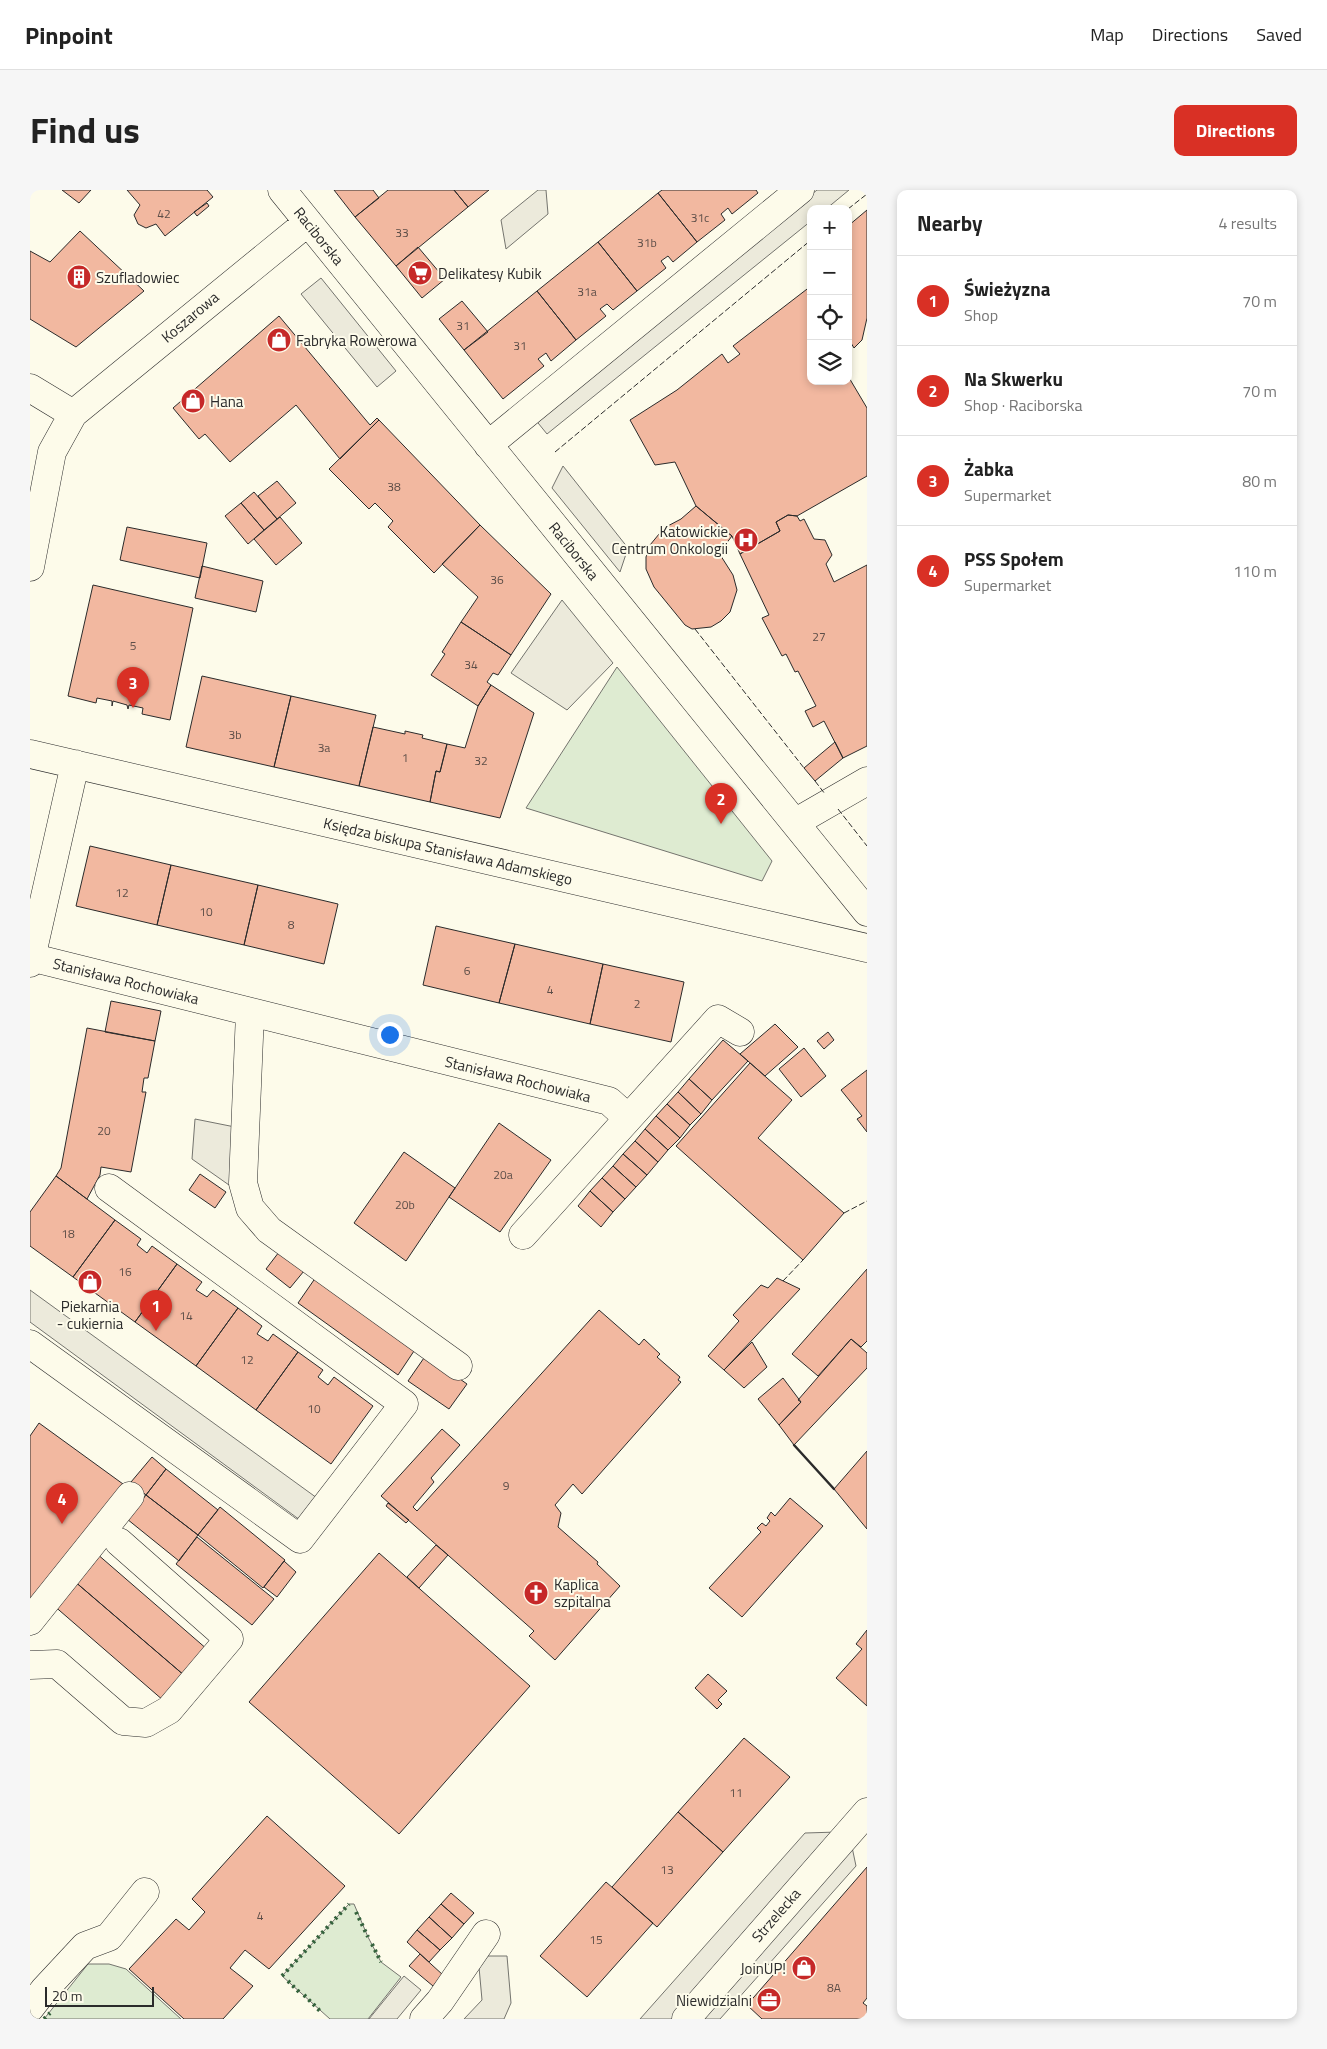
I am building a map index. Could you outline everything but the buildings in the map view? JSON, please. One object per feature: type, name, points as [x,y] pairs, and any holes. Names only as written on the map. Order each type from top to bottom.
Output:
[{"type":"street","name":"Raciborska","points":[[282,190],[867,912]]},
{"type":"street","points":[[488,445],[800,190]]},
{"type":"street","name":"Koszarowa","points":[[30,567],[52,452],[73,414],[308,222]]},
{"type":"street","points":[[30,388],[73,414]]},
{"type":"street","name":"Księdza biskupa Stanisława Adamskiego","points":[[30,754],[867,948]]},
{"type":"street","points":[[30,959],[75,764]]},
{"type":"street","points":[[796,822],[867,781]]},
{"type":"street","name":"Stanisława Rochowiaka","points":[[30,959],[608,1101],[628,1118]]},
{"type":"street","points":[[250,1013],[243,1180],[250,1208],[269,1230],[458,1366]]},
{"type":"street","points":[[523,1235],[718,1019],[740,1032]]},
{"type":"street","points":[[30,1344],[300,1539],[404,1404],[109,1188]]},
{"type":"street","points":[[30,1621],[130,1496]]},
{"type":"street","points":[[30,1666],[57,1664],[123,1721],[146,1723],[168,1710],[229,1639],[119,1542]]},
{"type":"street","name":"Strzelecka","points":[[686,2019],[867,1812]]},
{"type":"street","points":[[30,2008],[85,1946],[110,1937],[145,1892]]},
{"type":"street","points":[[424,2019],[440,2001],[486,1934]]},
{"type":"green space","points":[[617,667],[772,861],[762,881],[526,808]]},
{"type":"green space","points":[[349,1904],[354,1904],[381,1962],[401,1977],[368,2019],[330,2019],[282,1976]]},
{"type":"green space","points":[[88,1964],[109,1964],[126,1969],[181,2019],[44,2019]]},
{"type":"shaded area","points":[[538,190],[546,190],[548,214],[506,249],[501,220]]},
{"type":"shaded area","points":[[817,190],[849,190],[831,205],[807,205],[807,224],[547,434],[534,418]]},
{"type":"shaded area","points":[[321,278],[396,371],[377,387],[301,294]]},
{"type":"shaded area","points":[[563,466],[628,548],[620,572],[552,488]]},
{"type":"shaded area","points":[[562,600],[613,663],[567,710],[511,673]]},
{"type":"shaded area","points":[[195,1119],[245,1129],[243,1180],[229,1185],[192,1159]]},
{"type":"shaded area","points":[[30,1290],[317,1498],[300,1520],[30,1322]]},
{"type":"shaded area","points":[[838,1832],[672,2019],[640,2019],[805,1833]]},
{"type":"shaded area","points":[[852,1847],[856,1866],[720,2019],[701,2019]]},
{"type":"shaded area","points":[[478,1956],[507,1956],[511,2003],[504,2019],[464,2019],[482,2000]]},
{"type":"shaded area","points":[[404,1976],[421,1990],[397,2019],[369,2019]]},
{"type":"hedge","points":[[282,1976],[349,1904]]},
{"type":"hedge","points":[[356,1912],[368,1937]]},
{"type":"hedge","points":[[372,1944],[381,1962]]},
{"type":"hedge","points":[[288,1981],[299,1992]]},
{"type":"hedge","points":[[304,1995],[321,2012]]},
{"type":"hedge","points":[[44,2019],[50,2013]]},
{"type":"fence","points":[[852,206],[867,194]]},
{"type":"fence","points":[[555,452],[807,243]]},
{"type":"fence","points":[[695,629],[804,768]]},
{"type":"fence","points":[[815,781],[825,794]]},
{"type":"fence","points":[[838,809],[867,846]]},
{"type":"fence","points":[[844,1213],[867,1201]]},
{"type":"fence","points":[[783,1281],[803,1260]]},
{"type":"wall","points":[[794,1445],[834,1489]]},
{"type":"place","name":"Delikatesy Kubik","points":[[420,273]]},
{"type":"place","name":"Szufladowiec","points":[[79,277]]},
{"type":"place","name":"Fabryka Rowerowa","points":[[279,340]]},
{"type":"place","name":"Hana","points":[[193,401]]},
{"type":"place","name":"Katowickie Centrum Onkologii","points":[[746,540]]},
{"type":"place","name":"Żabka","points":[[133,708]]},
{"type":"place","name":"Na Skwerku","points":[[721,824]]},
{"type":"place","name":"Piekarnia - cukiernia","points":[[90,1282]]},
{"type":"place","name":"Świeżyzna","points":[[156,1331]]},
{"type":"place","name":"PSS Społem","points":[[62,1524]]},
{"type":"place","name":"Kaplica szpitalna","points":[[536,1593]]},
{"type":"place","name":"JoinUP!","points":[[804,1968]]},
{"type":"place","name":"Niewidzialni","points":[[769,2000]]}]
